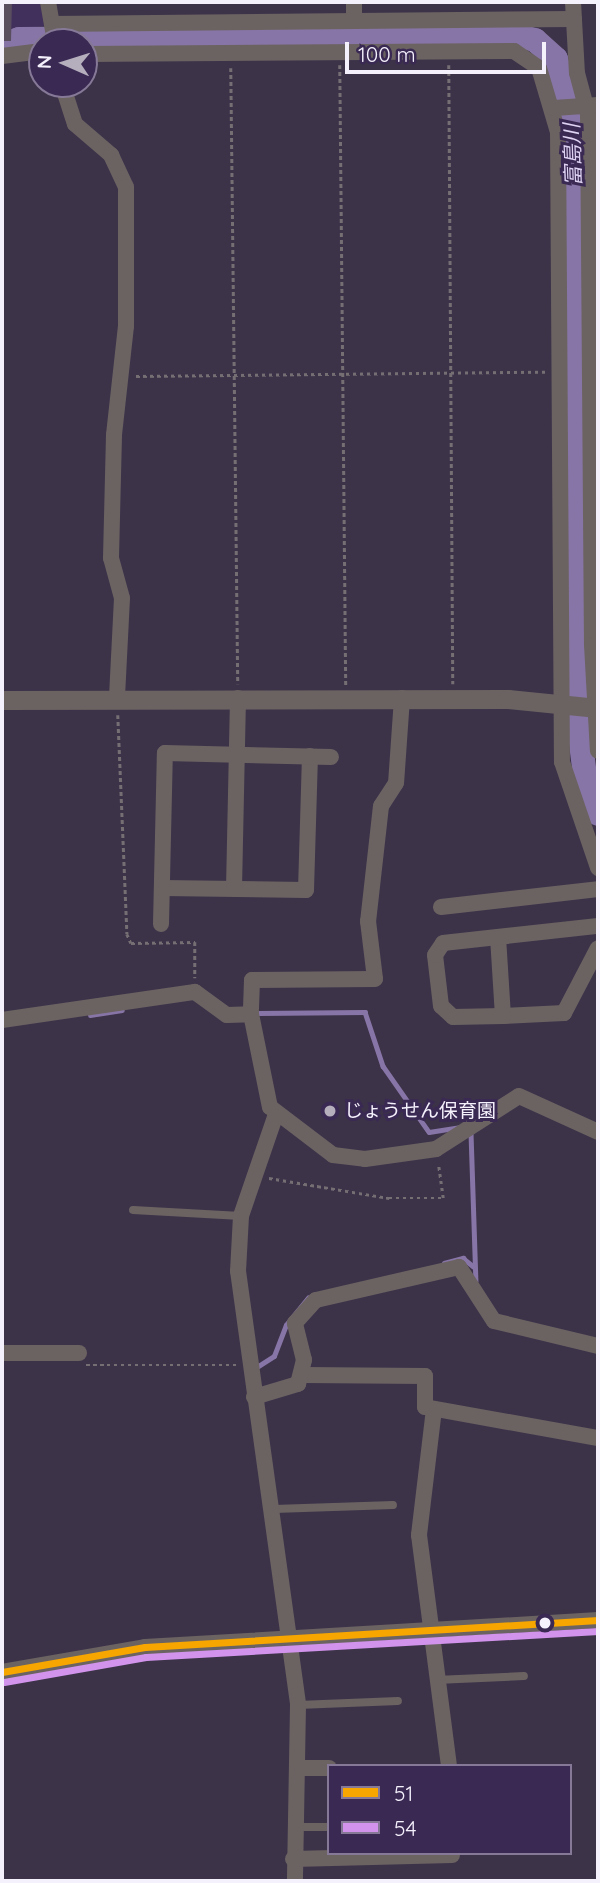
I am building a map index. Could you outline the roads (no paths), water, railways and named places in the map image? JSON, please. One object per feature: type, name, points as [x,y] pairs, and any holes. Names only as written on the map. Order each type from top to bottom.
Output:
[{"type":"street","points":[[48,2],[53,28]]},
{"type":"street","points":[[354,2],[354,21]]},
{"type":"street","points":[[573,2],[573,19],[588,106],[592,645],[598,751]]},
{"type":"street","points":[[98,30],[354,21],[573,19]]},
{"type":"street","points":[[98,54],[449,51],[528,56],[557,107],[561,372],[561,704],[570,798],[598,868]]},
{"type":"street","points":[[2,55],[28,52]]},
{"type":"street","points":[[67,98],[75,124],[111,155],[126,187],[122,374],[111,558],[122,598],[117,698]]},
{"type":"street","points":[[557,107],[588,106]]},
{"type":"street","points":[[234,889],[238,698]]},
{"type":"street","points":[[2,700],[402,698],[596,707]]},
{"type":"street","points":[[295,1881],[293,1859],[299,1768],[298,1705],[274,1510],[248,1365],[238,1271],[241,1216],[275,1117],[251,1014],[252,980],[375,979],[368,921],[381,806],[396,783],[402,698]]},
{"type":"street","points":[[161,924],[165,753],[331,757]]},
{"type":"street","points":[[162,888],[306,890],[310,756]]},
{"type":"street","points":[[441,907],[598,888]]},
{"type":"street","points":[[598,926],[443,943],[435,955],[440,1006],[453,1017],[564,1013],[598,948]]},
{"type":"street","points":[[498,937],[503,1016]]},
{"type":"street","points":[[2,1020],[195,992],[227,1015],[251,1014]]},
{"type":"street","points":[[275,1117],[333,1155],[365,1159],[436,1149],[468,1126],[529,1096],[598,1132]]},
{"type":"street","points":[[304,1375],[295,1323],[316,1300],[459,1267],[494,1321],[598,1346]]},
{"type":"street","points":[[2,1353],[79,1353]]},
{"type":"street","points":[[254,1397],[289,1389],[304,1375],[425,1376],[425,1407],[598,1438]]},
{"type":"street","points":[[434,1409],[420,1503],[429,1627],[449,1764]]},
{"type":"street","points":[[2,1672],[109,1651],[290,1636],[598,1619]]},
{"type":"street","points":[[299,1768],[327,1768]]},
{"type":"street","points":[[293,1859],[453,1855]]},
{"type":"lane","points":[[132,1209],[241,1216]]},
{"type":"lane","points":[[274,1510],[393,1505]]},
{"type":"lane","points":[[436,1680],[524,1676]]},
{"type":"lane","points":[[298,1705],[398,1701]]},
{"type":"lane","points":[[296,1827],[327,1827]]},
{"type":"waterway","name":"富島川","points":[[2,45],[19,39],[517,35],[535,40],[556,59],[574,124],[579,727],[586,784],[598,814]]},
{"type":"waterway","points":[[90,1015],[122,1010]]},
{"type":"waterway","points":[[258,1013],[365,1012],[383,1066],[429,1132],[466,1126]]},
{"type":"waterway","points":[[471,1133],[476,1281]]},
{"type":"waterway","points":[[444,1263],[463,1258],[473,1266]]},
{"type":"waterway","points":[[257,1367],[274,1356],[286,1325],[308,1298]]},
{"type":"place","name":"じょうせん保育園","points":[[330,1111]]}]
